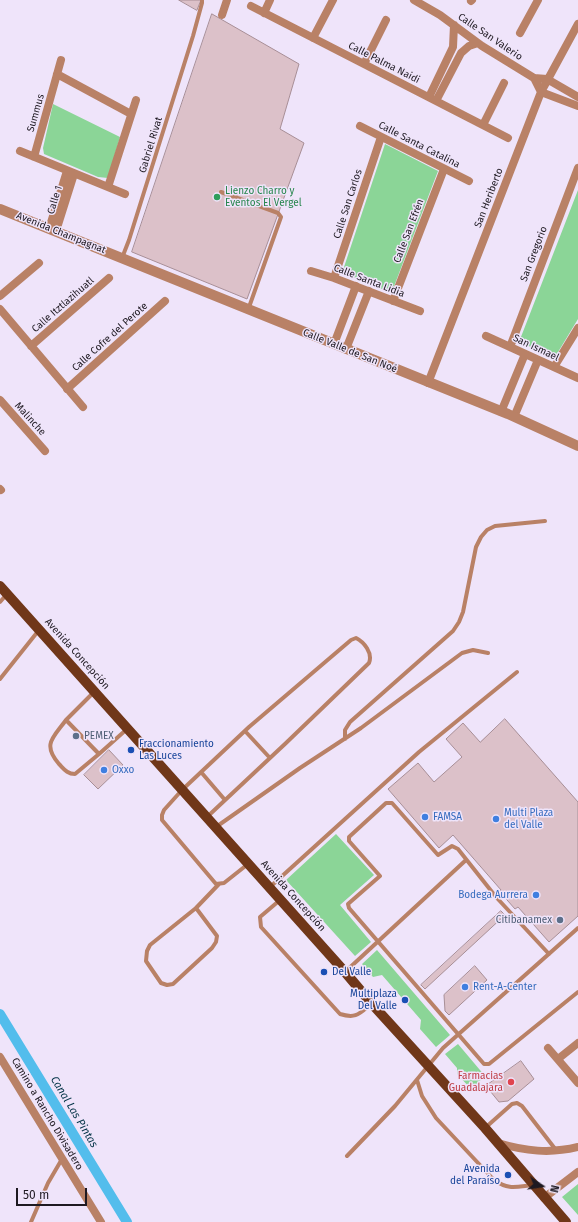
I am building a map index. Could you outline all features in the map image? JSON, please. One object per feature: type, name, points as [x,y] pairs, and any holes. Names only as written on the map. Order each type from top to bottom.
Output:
[{"type":"main road","name":"Avenida Concepción","points":[[4,590],[372,1004],[485,1128],[566,1222]]},
{"type":"street","points":[[222,16],[226,0]]},
{"type":"street","points":[[264,12],[270,0]]},
{"type":"street","points":[[313,38],[333,0]]},
{"type":"street","name":"Calle San Valerio","points":[[414,0],[440,15],[478,43],[534,78],[547,79]]},
{"type":"street","points":[[520,33],[538,0]]},
{"type":"street","name":"Calle Palma Naidi","points":[[251,6],[508,138]]},
{"type":"street","points":[[364,64],[386,20]]},
{"type":"street","name":"San Heriberto","points":[[428,383],[541,92],[578,24]]},
{"type":"street","points":[[433,99],[453,58],[454,25]]},
{"type":"street","points":[[453,58],[469,46],[478,43]]},
{"type":"street","name":"Summus","points":[[34,157],[61,60]]},
{"type":"street","points":[[57,74],[131,114]]},
{"type":"street","points":[[534,78],[541,92],[578,106]]},
{"type":"street","points":[[547,79],[578,97]]},
{"type":"street","points":[[483,125],[504,83]]},
{"type":"street","points":[[108,187],[136,100]]},
{"type":"street","name":"Calle Santa Catalina","points":[[360,126],[470,181]]},
{"type":"street","name":"Calle San Carlos","points":[[334,278],[381,137]]},
{"type":"street","points":[[20,151],[124,194]]},
{"type":"street","name":"Calle San Efrén","points":[[393,301],[444,168]]},
{"type":"street","name":"San Gregorio","points":[[510,347],[578,168]]},
{"type":"street","name":"Calle 1","points":[[53,230],[71,172]]},
{"type":"street","name":"Avenida Champagnat","points":[[0,209],[122,258]]},
{"type":"street","name":"Calle Valle de San Noé","points":[[122,258],[514,417],[578,446]]},
{"type":"street","points":[[0,295],[39,262]]},
{"type":"street","name":"Calle Santa Lidia","points":[[311,271],[356,286],[420,311]]},
{"type":"street","name":"Calle Itztlazihuatl","points":[[31,346],[109,278]]},
{"type":"street","points":[[334,344],[356,286]]},
{"type":"street","points":[[346,349],[369,291]]},
{"type":"street","name":"Calle Cofre del Perote","points":[[68,389],[166,301]]},
{"type":"street","points":[[0,309],[83,407]]},
{"type":"street","points":[[554,367],[578,328]]},
{"type":"street","name":"San Ismael","points":[[486,336],[578,378]]},
{"type":"street","points":[[501,412],[525,354]]},
{"type":"street","points":[[514,417],[538,360]]},
{"type":"street","name":"Malinche","points":[[0,400],[45,451]]},
{"type":"street","points":[[558,1059],[578,1044]]},
{"type":"street","points":[[548,1048],[578,1083]]},
{"type":"street","name":"Camino a Rancho Divisadero","points":[[0,1057],[101,1222]]},
{"type":"street","points":[[498,1143],[532,1151],[557,1151],[578,1147]]},
{"type":"street","points":[[544,1198],[578,1172]]},
{"type":"lane","name":"Gabriel Rivat","points":[[122,258],[193,36],[202,0]]},
{"type":"lane","points":[[221,192],[278,213],[281,217],[248,310]]},
{"type":"lane","points":[[345,738],[346,730],[350,722],[453,631],[460,622],[476,547],[481,537],[487,530],[495,526],[545,521]]},
{"type":"lane","points":[[0,602],[4,590]]},
{"type":"lane","points":[[0,679],[39,630]]},
{"type":"lane","points":[[206,817],[270,758],[369,662],[371,656],[370,653],[360,640],[356,638],[351,640],[245,731],[182,790],[164,810],[162,820],[214,882],[219,884]]},
{"type":"lane","points":[[216,827],[345,738],[462,652],[473,650],[488,653]]},
{"type":"lane","points":[[269,888],[420,752],[517,672]]},
{"type":"lane","points":[[94,692],[66,720],[50,742],[53,757],[67,772],[75,774],[127,729]]},
{"type":"lane","points":[[66,720],[99,754]]},
{"type":"lane","points":[[245,731],[270,758]]},
{"type":"lane","points":[[201,772],[225,800]]},
{"type":"lane","points":[[548,954],[496,897],[458,849],[452,846],[438,855],[406,821],[394,804],[390,802],[386,803],[350,837],[349,841],[380,876],[348,904],[348,907],[483,1063],[489,1064],[578,992]]},
{"type":"lane","points":[[345,972],[466,860]]},
{"type":"lane","points":[[196,908],[217,936],[216,942],[212,948],[173,984],[167,985],[161,983],[146,961],[147,951],[150,945],[196,908],[219,884],[224,883],[248,864]]},
{"type":"lane","points":[[280,899],[260,917],[261,927],[340,1014],[356,1016],[372,1004]]},
{"type":"lane","points":[[347,1156],[395,1106],[443,1048],[578,928]]},
{"type":"lane","points":[[417,1080],[422,1096],[436,1118],[494,1180],[502,1185],[510,1187],[533,1185]]},
{"type":"lane","points":[[485,1128],[512,1104],[517,1102],[522,1106],[557,1151]]},
{"type":"lane","points":[[31,1222],[48,1183],[62,1158]]},
{"type":"green space","points":[[53,104],[120,137],[108,178],[98,177],[44,154],[43,148]]},
{"type":"green space","points":[[385,144],[438,171],[393,289],[387,291],[348,275],[343,270]]},
{"type":"green space","points":[[578,190],[578,319],[555,357],[519,342]]},
{"type":"green space","points":[[336,834],[374,875],[340,905],[371,942],[355,956],[286,880]]},
{"type":"green space","points":[[377,950],[450,1035],[436,1047],[420,1029],[421,1020],[382,975],[373,977],[362,964]]},
{"type":"green space","points":[[458,1044],[485,1076],[471,1089],[457,1074],[457,1068],[445,1054]]},
{"type":"green space","points":[[578,1184],[578,1215],[562,1197]]},
{"type":"building","points":[[179,0],[201,0],[197,10]]},
{"type":"building","name":"Lienzo Charro y Eventos El Vergel","points":[[212,14],[299,64],[280,129],[304,143],[247,299],[132,252]]},
{"type":"building","name":"Multi Plaza del Valle","points":[[505,719],[578,802],[578,916],[549,942],[518,907],[515,909],[500,892],[501,890],[453,835],[439,848],[388,789],[418,763],[434,782],[462,757],[446,739],[463,723],[480,742]]},
{"type":"building","name":"Oxxo","points":[[109,750],[123,765],[98,789],[84,775]]},
{"type":"building","points":[[501,911],[505,915],[425,989],[421,985]]},
{"type":"building","name":"Rent-A-Center","points":[[475,966],[487,980],[449,1015],[445,1011],[444,995]]},
{"type":"building","name":"Farmacias Guadalajara","points":[[521,1061],[534,1079],[508,1101],[499,1102],[486,1086]]},
{"type":"waterway","name":"Canal Las Pintas","points":[[0,1014],[127,1222]]},
{"type":"place","name":"Lienzo Charro y Eventos El Vergel","points":[[217,197]]},
{"type":"place","name":"PEMEX","points":[[76,736]]},
{"type":"place","name":"Fraccionamiento Las Luces","points":[[131,750]]},
{"type":"place","name":"Oxxo","points":[[104,770]]},
{"type":"place","name":"FAMSA","points":[[425,817]]},
{"type":"place","name":"Multi Plaza del Valle","points":[[496,819]]},
{"type":"place","name":"Bodega Aurrera","points":[[536,895]]},
{"type":"place","name":"Citibanamex","points":[[560,920]]},
{"type":"place","name":"Del Valle","points":[[324,972]]},
{"type":"place","name":"Rent-A-Center","points":[[465,987]]},
{"type":"place","name":"Multiplaza Del Valle","points":[[405,1000]]},
{"type":"place","name":"Farmacias Guadalajara","points":[[511,1082]]},
{"type":"place","name":"Avenida del Paraíso","points":[[508,1175]]}]
